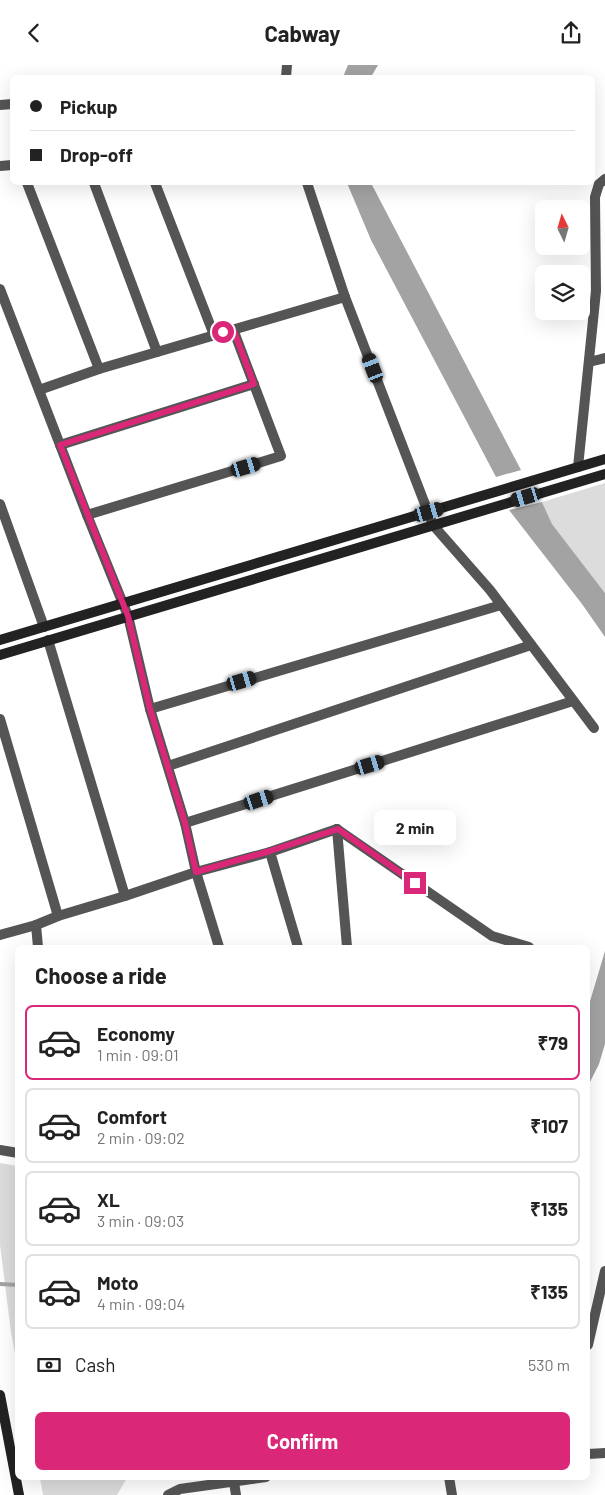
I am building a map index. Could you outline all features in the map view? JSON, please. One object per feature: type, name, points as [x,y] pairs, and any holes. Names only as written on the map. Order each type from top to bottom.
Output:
[{"type":"street","points":[[578,467],[600,267],[595,197],[599,184],[605,179]]},
{"type":"street","points":[[28,185],[99,369]]},
{"type":"street","points":[[95,185],[157,351]]},
{"type":"street","points":[[156,185],[214,335]]},
{"type":"street","points":[[307,185],[346,297],[433,525],[490,590],[594,728]]},
{"type":"street","points":[[0,289],[128,616],[150,709],[185,823],[196,872],[218,945]]},
{"type":"street","points":[[39,390],[157,351],[346,297]]},
{"type":"street","points":[[87,515],[281,456],[233,329]]},
{"type":"street","points":[[589,362],[605,358]]},
{"type":"street","points":[[60,445],[254,384]]},
{"type":"street","points":[[0,640],[605,459]]},
{"type":"street","points":[[0,655],[605,474]]},
{"type":"street","points":[[0,504],[44,627]]},
{"type":"street","points":[[150,709],[501,605]]},
{"type":"street","points":[[48,640],[125,896]]},
{"type":"street","points":[[168,766],[531,645]]},
{"type":"street","points":[[185,823],[573,701]]},
{"type":"street","points":[[0,719],[58,916]]},
{"type":"street","points":[[0,935],[338,829]]},
{"type":"street","points":[[338,829],[346,945]]},
{"type":"street","points":[[338,829],[492,936],[522,945]]},
{"type":"street","points":[[270,851],[297,945]]},
{"type":"street","points":[[36,925],[38,945]]},
{"type":"street","points":[[0,1150],[15,1152]]},
{"type":"street","points":[[590,1336],[605,1271]]},
{"type":"street","points":[[0,1395],[15,1476]]},
{"type":"street","points":[[590,1454],[605,1453]]},
{"type":"street","points":[[16,1480],[19,1495]]},
{"type":"street","points":[[168,1495],[180,1489],[247,1480]]},
{"type":"street","points":[[450,1480],[452,1495]]},
{"type":"street","points":[[234,1482],[236,1495]]},
{"type":"shaded area","points":[[348,65],[378,65],[372,75],[344,75]]},
{"type":"shaded area","points":[[348,185],[372,185],[521,470],[496,477],[371,240]]},
{"type":"shaded area","points":[[605,483],[605,593],[552,524],[542,502]]},
{"type":"shaded area","points":[[542,502],[552,524],[605,593],[605,637],[582,604],[509,510]]},
{"type":"shaded area","points":[[605,951],[605,1044],[599,1064],[590,1082],[590,1001]]},
{"type":"shaded area","points":[[0,1163],[15,1166],[15,1354],[11,1332],[0,1245]]},
{"type":"shaded area","points":[[40,1480],[126,1480],[117,1495],[43,1495]]},
{"type":"waterway","points":[[0,1284],[15,1285]]},
{"type":"route","points":[[223,332],[233,329],[254,384],[60,445],[128,616],[150,709],[185,823],[196,872],[338,829],[415,883]]}]
